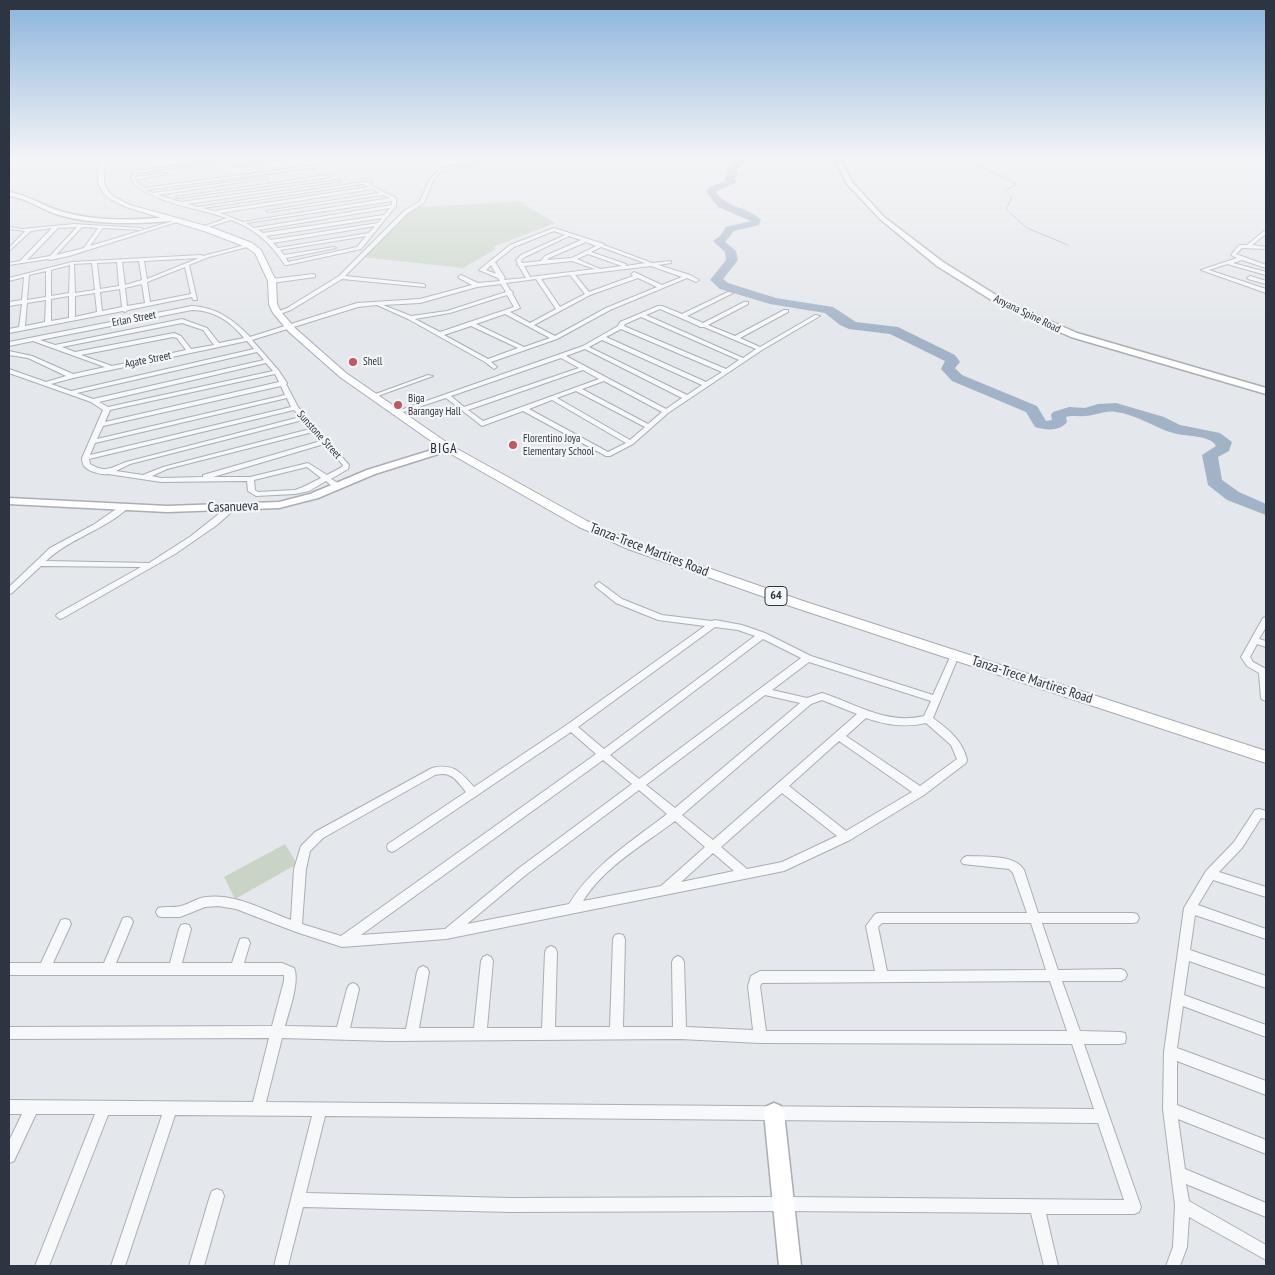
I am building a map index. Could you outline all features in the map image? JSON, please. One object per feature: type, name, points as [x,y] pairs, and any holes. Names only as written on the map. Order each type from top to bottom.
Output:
[{"type":"main road","points":[[86,216],[174,220]]},
{"type":"main road","points":[[162,216],[207,229],[249,245]]},
{"type":"main road","name":"Anyana Spine Road","points":[[881,216],[940,264],[1004,304],[1074,335],[1266,390]]},
{"type":"main road","name":"Anyana Spine Road","points":[[888,216],[946,262],[1010,302],[1078,333],[1266,390]]},
{"type":"main road","name":"Tanza-Trece Martires Road","points":[[249,245],[258,252],[272,281],[273,304],[277,313],[291,329],[343,375],[396,414],[448,448],[583,524],[632,546],[798,604],[1266,757]]},
{"type":"main road","name":"Casanueva","points":[[9,501],[125,507],[233,507],[298,502],[336,486],[448,448]]},
{"type":"main road","points":[[774,1113],[790,1266]]},
{"type":"street","points":[[229,216],[245,222],[278,249],[283,257],[363,243],[385,216]]},
{"type":"street","points":[[245,222],[282,216]]},
{"type":"street","points":[[254,229],[330,216]]},
{"type":"street","points":[[262,235],[382,216]]},
{"type":"street","points":[[277,313],[289,309],[341,277],[402,216]]},
{"type":"street","points":[[207,229],[235,218]]},
{"type":"street","points":[[9,264],[50,259],[85,250],[174,220]]},
{"type":"street","points":[[269,242],[379,224]]},
{"type":"street","points":[[9,228],[30,230],[80,226],[146,229]]},
{"type":"street","points":[[50,259],[80,226]]},
{"type":"street","points":[[21,263],[56,227]]},
{"type":"street","points":[[85,250],[100,227]]},
{"type":"street","points":[[121,237],[126,228]]},
{"type":"street","points":[[503,280],[482,270],[512,246],[554,229],[654,263],[696,280]]},
{"type":"street","points":[[9,250],[30,230]]},
{"type":"street","points":[[1247,247],[1266,232]]},
{"type":"street","points":[[278,249],[371,234]]},
{"type":"street","points":[[529,279],[519,265],[518,260],[570,234]]},
{"type":"street","points":[[542,262],[547,257],[586,240]]},
{"type":"street","points":[[9,304],[144,282],[207,256],[249,245]]},
{"type":"street","points":[[519,265],[573,259],[602,245]]},
{"type":"street","points":[[1266,248],[1241,246],[1233,256],[1266,267]]},
{"type":"street","points":[[586,252],[628,266]]},
{"type":"street","points":[[9,279],[72,263],[207,256]]},
{"type":"street","points":[[141,259],[148,305]]},
{"type":"street","points":[[573,259],[600,270]]},
{"type":"street","points":[[1266,263],[1242,260],[1227,262],[1204,270],[1266,291]]},
{"type":"street","points":[[119,261],[125,310]]},
{"type":"street","points":[[94,262],[100,314]]},
{"type":"street","points":[[441,334],[517,308],[492,262]]},
{"type":"street","points":[[99,424],[284,383],[249,339],[330,318],[352,307],[425,301],[477,285],[503,280],[529,279],[669,262]]},
{"type":"street","points":[[1227,262],[1266,274]]},
{"type":"street","points":[[72,263],[72,319]]},
{"type":"street","points":[[9,331],[125,310],[159,301],[195,297],[187,265]]},
{"type":"street","points":[[617,268],[662,287]]},
{"type":"street","points":[[48,324],[49,269]]},
{"type":"street","points":[[22,328],[27,274]]},
{"type":"street","points":[[572,274],[588,294]]},
{"type":"street","points":[[272,281],[313,276]]},
{"type":"street","points":[[530,325],[558,308],[588,294],[637,276]]},
{"type":"street","points":[[487,361],[554,338],[608,309],[688,276]]},
{"type":"street","points":[[341,277],[423,286]]},
{"type":"street","points":[[461,277],[477,285]]},
{"type":"street","points":[[538,278],[558,308]]},
{"type":"street","points":[[1250,278],[1266,283]]},
{"type":"street","points":[[410,318],[448,312],[510,292]]},
{"type":"street","points":[[681,316],[730,293]]},
{"type":"street","points":[[702,326],[746,303]]},
{"type":"street","points":[[377,304],[441,334],[494,367]]},
{"type":"street","name":"Erlan Street","points":[[9,344],[195,308],[228,319],[249,339]]},
{"type":"street","points":[[396,414],[585,347],[621,327],[622,323],[660,308],[760,349]]},
{"type":"street","points":[[736,338],[786,311]]},
{"type":"street","points":[[506,312],[554,338]]},
{"type":"street","points":[[641,314],[744,360]]},
{"type":"street","points":[[524,408],[608,456],[631,443],[666,412],[760,349],[817,316]]},
{"type":"street","points":[[55,347],[182,320],[205,329],[218,346]]},
{"type":"street","points":[[472,324],[524,349]]},
{"type":"street","points":[[621,327],[727,372]]},
{"type":"street","points":[[75,354],[174,335],[179,337],[190,352]]},
{"type":"street","points":[[603,338],[707,385]]},
{"type":"street","points":[[33,339],[112,368]]},
{"type":"street","name":"Agate Street","points":[[48,384],[72,376],[249,339]]},
{"type":"street","points":[[585,347],[687,398]]},
{"type":"street","points":[[70,393],[259,350]]},
{"type":"street","points":[[9,353],[30,357],[72,376]]},
{"type":"street","points":[[561,356],[666,412]]},
{"type":"street","points":[[93,401],[268,361]]},
{"type":"street","points":[[464,409],[584,368]]},
{"type":"street","points":[[9,371],[93,401],[107,410],[277,372]]},
{"type":"street","points":[[373,396],[430,376]]},
{"type":"street","points":[[446,396],[482,424],[604,379]]},
{"type":"street","name":"Sunstone Street","points":[[284,383],[287,396],[295,408],[346,465],[346,468],[327,479]]},
{"type":"street","points":[[576,389],[649,427]]},
{"type":"street","points":[[90,442],[287,396]]},
{"type":"street","points":[[552,398],[631,443]]},
{"type":"street","points":[[86,458],[295,408]]},
{"type":"street","points":[[107,410],[90,442],[86,458],[87,465],[105,473],[161,480],[250,479],[308,465],[336,486]]},
{"type":"street","points":[[105,473],[128,463],[304,418]]},
{"type":"street","points":[[142,478],[165,468],[315,430]]},
{"type":"street","points":[[198,479],[222,470],[325,442]]},
{"type":"street","points":[[250,479],[252,491],[256,494],[295,492],[327,479]]},
{"type":"street","points":[[9,591],[54,550],[96,527],[125,507]]},
{"type":"street","points":[[60,616],[151,565],[217,522],[233,507]]},
{"type":"street","points":[[39,563],[151,565]]},
{"type":"street","points":[[599,585],[619,601],[661,618],[739,627],[808,658],[937,700]]},
{"type":"street","points":[[1266,620],[1245,658],[1250,664],[1264,672],[1266,698]]},
{"type":"street","points":[[392,847],[571,727],[715,623]]},
{"type":"street","points":[[342,942],[604,754],[762,636]]},
{"type":"street","points":[[1255,641],[1266,644]]},
{"type":"street","points":[[928,719],[955,654]]},
{"type":"street","points":[[446,934],[523,870],[808,658]]},
{"type":"street","points":[[763,691],[808,702]]},
{"type":"street","points":[[572,908],[582,890],[602,872],[675,814],[808,702],[822,696],[865,713],[906,724],[928,719]]},
{"type":"street","points":[[664,890],[865,713]]},
{"type":"street","points":[[162,912],[180,912],[204,902],[218,901],[236,904],[342,942],[446,934],[784,866],[846,837],[920,792],[962,760],[961,752],[955,743],[928,719]]},
{"type":"street","points":[[571,727],[744,873]]},
{"type":"street","points":[[839,736],[920,792]]},
{"type":"street","points":[[296,927],[300,869],[305,849],[319,835],[432,772],[444,768],[451,769],[473,792]]},
{"type":"street","points":[[782,787],[846,837]]},
{"type":"street","points":[[1173,1266],[1180,1246],[1182,1205],[1170,1109],[1170,1052],[1190,908],[1210,874],[1238,845],[1259,813],[1266,815]]},
{"type":"street","points":[[298,1200],[511,1205],[783,1204],[1134,1207],[1018,870],[1011,864],[967,861]]},
{"type":"street","points":[[1210,874],[1266,892]]},
{"type":"street","points":[[1190,908],[1266,934]]},
{"type":"street","points":[[882,976],[872,926],[879,918],[1034,916],[1133,918]]},
{"type":"street","points":[[108,969],[127,922]]},
{"type":"street","points":[[44,969],[65,924]]},
{"type":"street","points":[[174,969],[185,929]]},
{"type":"street","points":[[616,1033],[619,939]]},
{"type":"street","points":[[236,969],[244,943]]},
{"type":"street","points":[[548,1033],[552,952]]},
{"type":"street","points":[[1184,954],[1266,982]]},
{"type":"street","points":[[480,1034],[488,961]]},
{"type":"street","points":[[678,962],[680,1033]]},
{"type":"street","points":[[9,969],[282,969],[290,972],[290,981],[258,1109]]},
{"type":"street","points":[[411,1034],[423,972]]},
{"type":"street","points":[[760,1037],[754,986],[755,980],[760,977],[1121,975]]},
{"type":"street","points":[[342,1034],[354,989]]},
{"type":"street","points":[[1177,998],[1266,1031]]},
{"type":"street","points":[[9,1033],[680,1033],[760,1037],[1120,1038]]},
{"type":"street","points":[[1170,1052],[1266,1088]]},
{"type":"street","points":[[9,1107],[1103,1116]]},
{"type":"street","points":[[9,1156],[32,1108]]},
{"type":"street","points":[[42,1266],[104,1108]]},
{"type":"street","points":[[118,1266],[171,1108]]},
{"type":"street","points":[[1170,1109],[1266,1147]]},
{"type":"street","points":[[281,1266],[320,1110]]},
{"type":"street","points":[[1178,1173],[1266,1210]]},
{"type":"street","points":[[196,1266],[217,1196]]},
{"type":"street","points":[[1182,1205],[1266,1253]]},
{"type":"street","points":[[1037,1206],[1052,1266]]},
{"type":"green space","points":[[402,216],[544,216],[555,223],[493,247],[496,249],[463,268],[362,257]]},
{"type":"green space","points":[[285,844],[297,864],[235,899],[224,877]]},
{"type":"waterway","points":[[751,216],[756,220],[755,223],[730,229],[724,238],[718,241],[730,251],[732,260],[716,280],[724,286],[774,301],[829,310],[844,322],[854,326],[893,330],[950,358],[953,362],[948,369],[957,378],[1032,409],[1040,424],[1049,426],[1060,422],[1058,415],[1069,411],[1086,412],[1098,408],[1116,407],[1159,420],[1176,429],[1215,436],[1224,442],[1223,448],[1210,455],[1214,482],[1233,496],[1266,510]]},
{"type":"waterway","points":[[1014,216],[1027,228],[1068,245]]},
{"type":"place","name":"Shell","points":[[353,362]]},
{"type":"place","name":"Biga Barangay Hall","points":[[398,405]]},
{"type":"place","name":"Florentino Joya Elementary School","points":[[513,445]]},
{"type":"district","name":"BIGA","points":[[444,449]]}]
